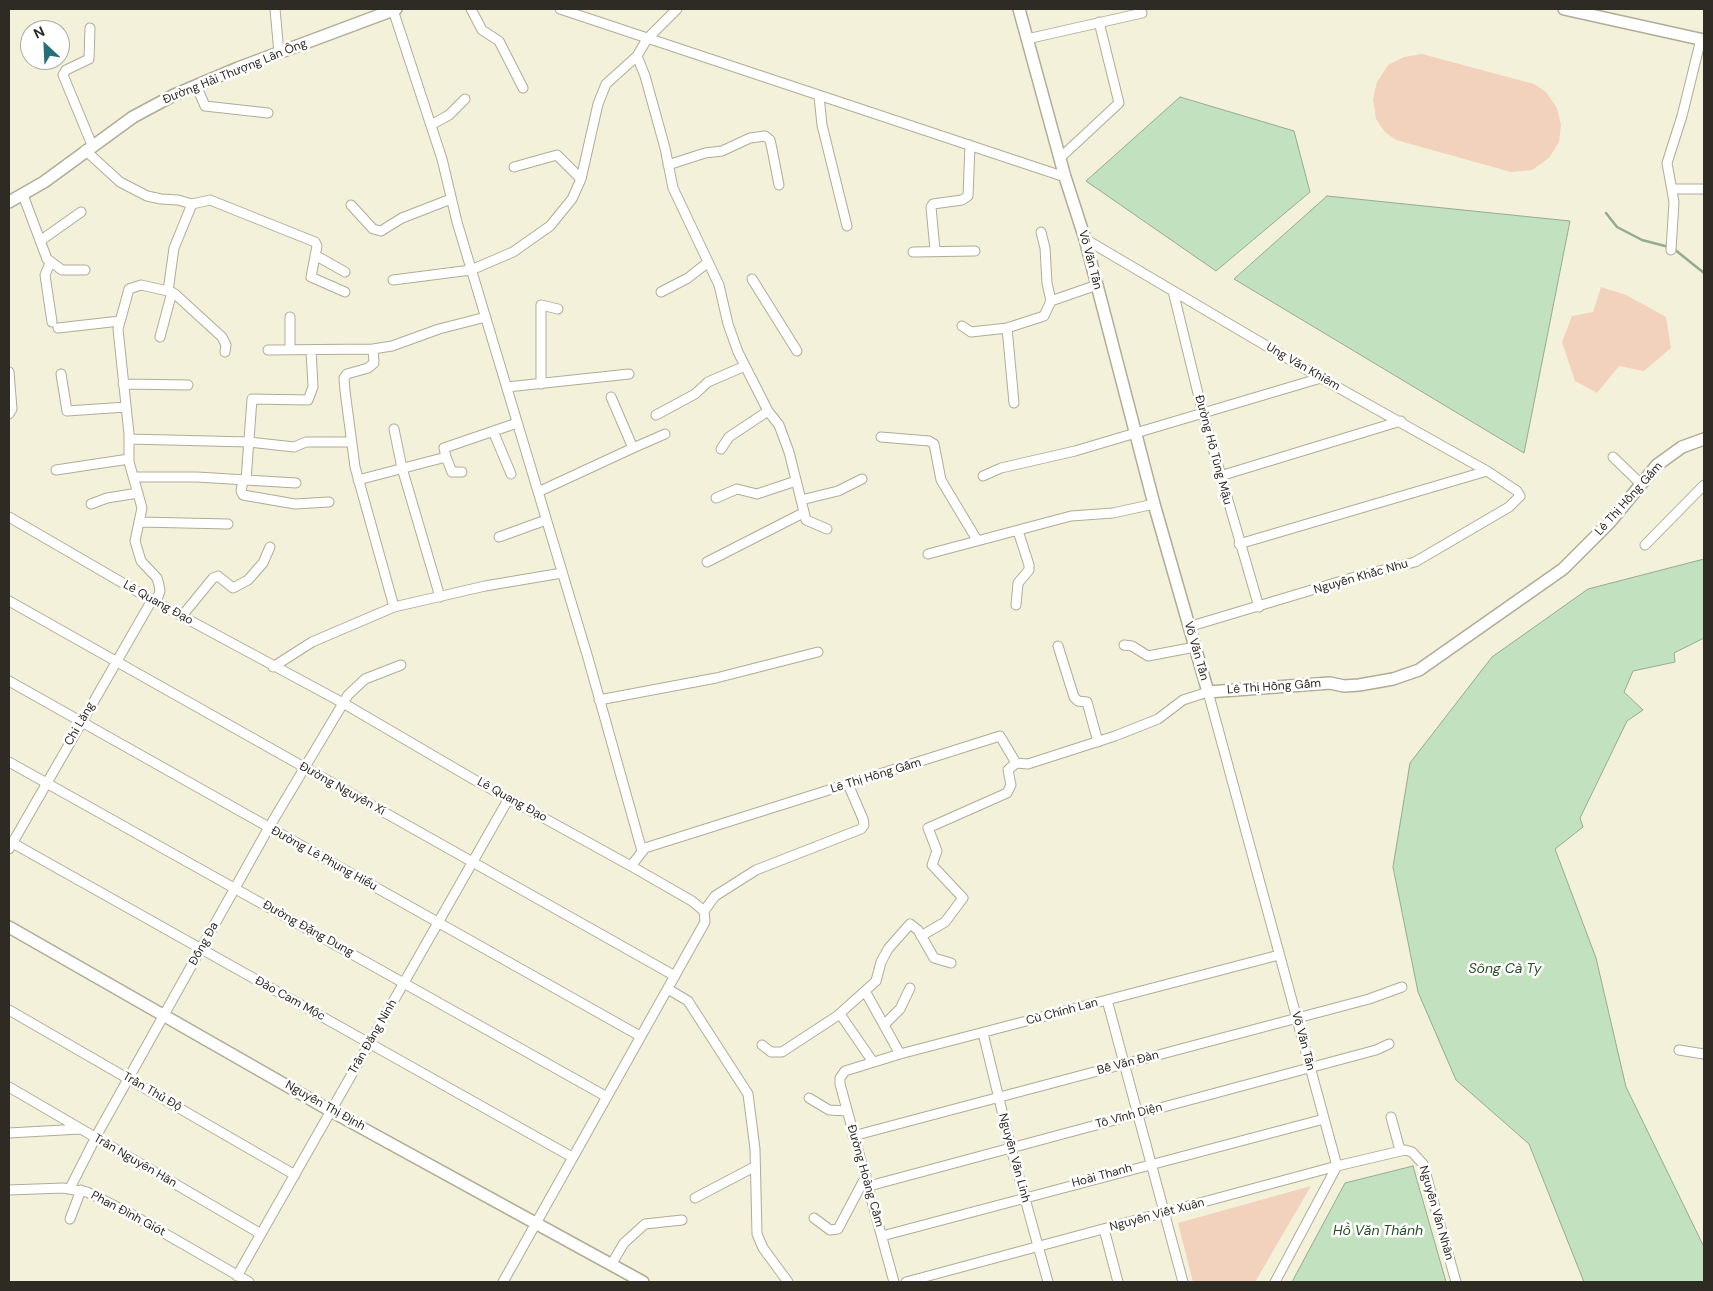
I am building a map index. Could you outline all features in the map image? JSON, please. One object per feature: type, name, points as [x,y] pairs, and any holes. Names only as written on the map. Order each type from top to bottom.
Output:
[{"type":"street","points":[[275,9],[279,53]]},
{"type":"street","points":[[395,9],[600,700],[642,851],[631,866]]},
{"type":"street","name":"Đường Hải Thượng Lãn Ông","points":[[9,202],[23,195],[134,116],[196,85],[395,9]]},
{"type":"street","points":[[471,9],[482,30],[499,41],[523,88]]},
{"type":"street","points":[[560,9],[1065,177]]},
{"type":"street","points":[[393,280],[471,270],[513,252],[544,231],[569,204],[581,179],[603,90],[609,81],[637,56],[647,39],[677,9]]},
{"type":"street","name":"Võ Văn Tần","points":[[1019,9],[1065,177],[1085,239],[1154,504],[1208,692],[1336,1166]]},
{"type":"street","points":[[1564,9],[1702,39],[1682,116],[1667,162],[1674,202],[1671,250]]},
{"type":"street","points":[[1027,39],[1142,13]]},
{"type":"street","points":[[1060,158],[1119,103],[1099,22]]},
{"type":"street","points":[[90,28],[89,59],[66,70],[63,75],[89,148],[106,171],[136,191],[156,199],[174,199],[192,204],[210,200],[315,242],[317,246],[311,277],[345,292]]},
{"type":"street","points":[[637,56],[645,76],[673,188],[707,264],[719,285],[732,337],[768,411],[778,425],[789,452],[806,520],[826,529]]},
{"type":"street","points":[[196,85],[205,106],[268,114]]},
{"type":"street","points":[[819,96],[822,125],[847,226]]},
{"type":"street","points":[[430,125],[449,115],[465,99]]},
{"type":"street","points":[[668,165],[705,153],[722,151],[750,138],[765,136],[770,140],[779,185]]},
{"type":"street","points":[[935,250],[931,207],[937,203],[966,199],[968,196],[970,145]]},
{"type":"street","points":[[514,166],[557,155],[581,179]]},
{"type":"street","points":[[1673,189],[1704,188]]},
{"type":"street","points":[[23,195],[50,263],[62,270],[85,270]]},
{"type":"street","points":[[351,205],[373,229],[381,231],[402,218],[451,199]]},
{"type":"street","points":[[160,337],[170,291],[174,248],[192,204]]},
{"type":"street","points":[[40,241],[81,212]]},
{"type":"street","points":[[962,326],[971,332],[1007,328],[1044,316],[1051,301],[1047,283],[1045,248],[1041,232]]},
{"type":"street","name":"Ung Văn Khiêm","points":[[1085,239],[1321,378],[1400,421],[1517,491],[1520,496]]},
{"type":"street","points":[[913,252],[935,250],[975,251]]},
{"type":"street","points":[[315,255],[345,272]]},
{"type":"street","points":[[50,263],[45,275],[55,325],[120,320]]},
{"type":"street","points":[[661,292],[688,278],[707,264]]},
{"type":"street","points":[[752,278],[797,351]]},
{"type":"street","points":[[154,600],[160,591],[157,578],[141,561],[135,541],[142,508],[129,458],[129,439],[119,351],[120,320],[126,296],[133,287],[141,285],[170,291],[222,337],[226,345],[225,352]]},
{"type":"street","points":[[1051,301],[1097,286]]},
{"type":"street","name":"Đường Hồ Tùng Mậu","points":[[1173,291],[1203,414],[1258,606]]},
{"type":"street","points":[[541,384],[541,305],[558,309]]},
{"type":"street","points":[[290,317],[290,350]]},
{"type":"street","points":[[268,350],[373,349],[392,346],[439,329],[486,317]]},
{"type":"street","points":[[1007,328],[1014,403]]},
{"type":"street","points":[[373,349],[375,360],[372,366],[345,376],[351,442],[358,480],[394,607]]},
{"type":"street","points":[[311,350],[313,387],[310,397],[303,401],[252,399],[249,442],[241,491],[244,495],[295,504],[330,502]]},
{"type":"street","points":[[656,415],[695,394],[708,382],[746,366]]},
{"type":"street","points":[[9,372],[12,409],[9,414]]},
{"type":"street","points":[[61,374],[67,411],[126,407]]},
{"type":"street","points":[[507,387],[629,374]]},
{"type":"street","points":[[983,476],[1001,468],[1076,451],[1321,378]]},
{"type":"street","points":[[123,384],[188,385]]},
{"type":"street","points":[[611,397],[633,448]]},
{"type":"street","points":[[721,449],[729,437],[768,411]]},
{"type":"street","points":[[1220,476],[1400,421]]},
{"type":"street","points":[[462,472],[452,472],[444,448],[517,423]]},
{"type":"street","points":[[394,429],[402,468],[440,597]]},
{"type":"street","points":[[493,431],[511,474]]},
{"type":"street","points":[[538,492],[665,434]]},
{"type":"street","points":[[881,437],[929,441],[934,444],[941,480],[977,540]]},
{"type":"street","name":"Lê Thị Hồng Gấm","points":[[642,851],[1000,736],[1016,763],[1028,764],[1098,742],[1158,719],[1183,700],[1208,692],[1330,683],[1344,686],[1359,685],[1394,679],[1419,670],[1563,569],[1610,522],[1657,465],[1682,447],[1704,438]]},
{"type":"street","points":[[129,439],[249,442],[294,447],[306,442],[351,442]]},
{"type":"street","points":[[358,480],[446,457]]},
{"type":"street","points":[[1614,457],[1641,484]]},
{"type":"street","points":[[56,470],[129,458]]},
{"type":"street","points":[[1239,544],[1486,472]]},
{"type":"street","points":[[134,477],[296,483]]},
{"type":"street","points":[[800,500],[838,491],[862,479]]},
{"type":"street","points":[[716,498],[737,489],[757,494],[796,481]]},
{"type":"street","points":[[1644,545],[1704,485]]},
{"type":"street","points":[[91,504],[108,498],[138,493]]},
{"type":"street","name":"Nguyễn Khắc Nhu","points":[[1188,626],[1355,577],[1415,562],[1509,507],[1520,496]]},
{"type":"street","points":[[928,554],[1072,516],[1113,513],[1154,504]]},
{"type":"street","points":[[707,562],[803,513]]},
{"type":"street","name":"Lê Quang Đạo","points":[[9,517],[182,616],[273,667],[343,703],[692,900],[704,911]]},
{"type":"street","points":[[499,537],[546,520]]},
{"type":"street","points":[[139,522],[228,524]]},
{"type":"street","points":[[1016,605],[1018,583],[1029,570],[1018,531]]},
{"type":"street","points":[[182,616],[213,578],[218,576],[233,588],[248,580],[263,563],[270,547]]},
{"type":"street","points":[[273,667],[312,642],[394,607],[562,572]]},
{"type":"street","name":"Chi Lăng","points":[[10,844],[115,662],[154,600]]},
{"type":"street","name":"Đường Nguyễn Xí","points":[[9,601],[675,976]]},
{"type":"street","points":[[1124,645],[1132,646],[1148,656],[1195,647]]},
{"type":"street","points":[[1058,646],[1074,697],[1078,701],[1087,702],[1098,742]]},
{"type":"street","points":[[600,700],[716,678],[818,652]]},
{"type":"street","name":"Đống Đa","points":[[70,1188],[268,829],[343,703],[355,686],[365,679],[400,665]]},
{"type":"street","name":"Đường Lê Phụng Hiểu","points":[[9,681],[268,829],[640,1036]]},
{"type":"street","name":"Đường Đặng Dung","points":[[9,762],[607,1097]]},
{"type":"street","points":[[921,936],[945,922],[964,898],[932,865],[937,851],[928,828],[1007,793],[1011,785],[1008,770],[1016,763]]},
{"type":"street","points":[[503,1282],[668,989],[704,922],[704,911],[715,896],[756,870],[861,829],[864,826],[863,819],[848,784]]},
{"type":"street","name":"Trần Đăng Ninh","points":[[237,1276],[509,798]]},
{"type":"street","name":"Đào Cam Mộc","points":[[10,844],[202,949],[572,1157]]},
{"type":"street","points":[[762,1045],[771,1052],[782,1052],[840,1014],[876,981],[883,956],[904,928],[910,924],[915,926],[934,958],[952,963]]},
{"type":"street","name":"Nguyễn Thị Định","points":[[9,927],[331,1111],[643,1282]]},
{"type":"street","name":"Cù Chính Lan","points":[[845,1071],[900,1054],[1279,955]]},
{"type":"street","name":"Bế Văn Đàn","points":[[853,1136],[1369,1000],[1402,987]]},
{"type":"street","points":[[885,1024],[900,1009],[910,988]]},
{"type":"street","points":[[668,989],[688,1001],[748,1094],[752,1112],[757,1234],[763,1248],[788,1282]]},
{"type":"street","points":[[865,991],[900,1054]]},
{"type":"street","points":[[1107,1000],[1126,1064],[1183,1282]]},
{"type":"street","name":"Trần Thủ Độ","points":[[9,1010],[295,1175]]},
{"type":"street","points":[[840,1014],[873,1062]]},
{"type":"street","name":"Nguyễn Văn Linh","points":[[983,1033],[1011,1148],[1048,1282]]},
{"type":"street","name":"Tô Vĩnh Diện","points":[[868,1186],[1376,1050],[1389,1044]]},
{"type":"street","points":[[1679,1050],[1704,1054]]},
{"type":"street","name":"Đường Hoàng Cầm","points":[[845,1071],[840,1084],[846,1111],[866,1176],[894,1282]]},
{"type":"street","name":"Trần Nguyên Hãn","points":[[9,1088],[261,1234]]},
{"type":"street","points":[[809,1098],[829,1110],[846,1111]]},
{"type":"street","points":[[1390,1117],[1404,1150]]},
{"type":"street","name":"Hoài Thanh","points":[[882,1236],[1151,1163],[1324,1119]]},
{"type":"street","points":[[9,1133],[80,1129]]},
{"type":"street","name":"Nguyễn Viết Xuân","points":[[906,1282],[1336,1166],[1404,1150]]},
{"type":"street","name":"Nguyễn Văn Nhân","points":[[1404,1150],[1419,1158],[1423,1164],[1456,1282]]},
{"type":"street","points":[[1275,1282],[1336,1166]]},
{"type":"street","points":[[695,1198],[754,1167]]},
{"type":"street","points":[[814,1218],[830,1230],[838,1229],[866,1176]]},
{"type":"street","name":"Phan Đình Giót","points":[[9,1190],[70,1188],[81,1190],[131,1214],[249,1282]]},
{"type":"street","points":[[70,1219],[81,1190]]},
{"type":"street","points":[[611,1265],[624,1243],[645,1224],[682,1220]]},
{"type":"street","points":[[1104,1229],[1118,1282]]},
{"type":"shaded area","points":[[1422,54],[1534,84],[1546,92],[1557,108],[1561,125],[1559,142],[1549,158],[1532,170],[1511,172],[1396,140],[1385,132],[1376,119],[1373,99],[1377,82],[1388,65],[1404,57]]},
{"type":"shaded area","points":[[1601,287],[1626,295],[1666,317],[1671,348],[1644,371],[1619,366],[1597,393],[1575,381],[1562,342],[1572,316],[1593,312]]},
{"type":"shaded area","points":[[1311,1186],[1255,1282],[1193,1282],[1178,1223]]},
{"type":"water","points":[[1180,97],[1294,131],[1310,192],[1216,271],[1086,181]]},
{"type":"water","points":[[1327,196],[1570,221],[1524,453],[1234,279]]},
{"type":"water","name":"Sông Cà Ty","points":[[1704,559],[1704,638],[1674,653],[1675,662],[1633,671],[1624,692],[1643,710],[1627,721],[1580,818],[1583,827],[1555,849],[1596,958],[1626,1087],[1704,1247],[1704,1282],[1584,1282],[1529,1144],[1456,1080],[1418,992],[1393,867],[1410,763],[1492,657],[1588,589]]},
{"type":"water","name":"Hồ Văn Thánh","points":[[1413,1166],[1446,1282],[1292,1282],[1345,1183]]},
{"type":"waterway","points":[[1606,213],[1617,227],[1642,240],[1669,247]]},
{"type":"waterway","points":[[1674,249],[1704,273]]}]
